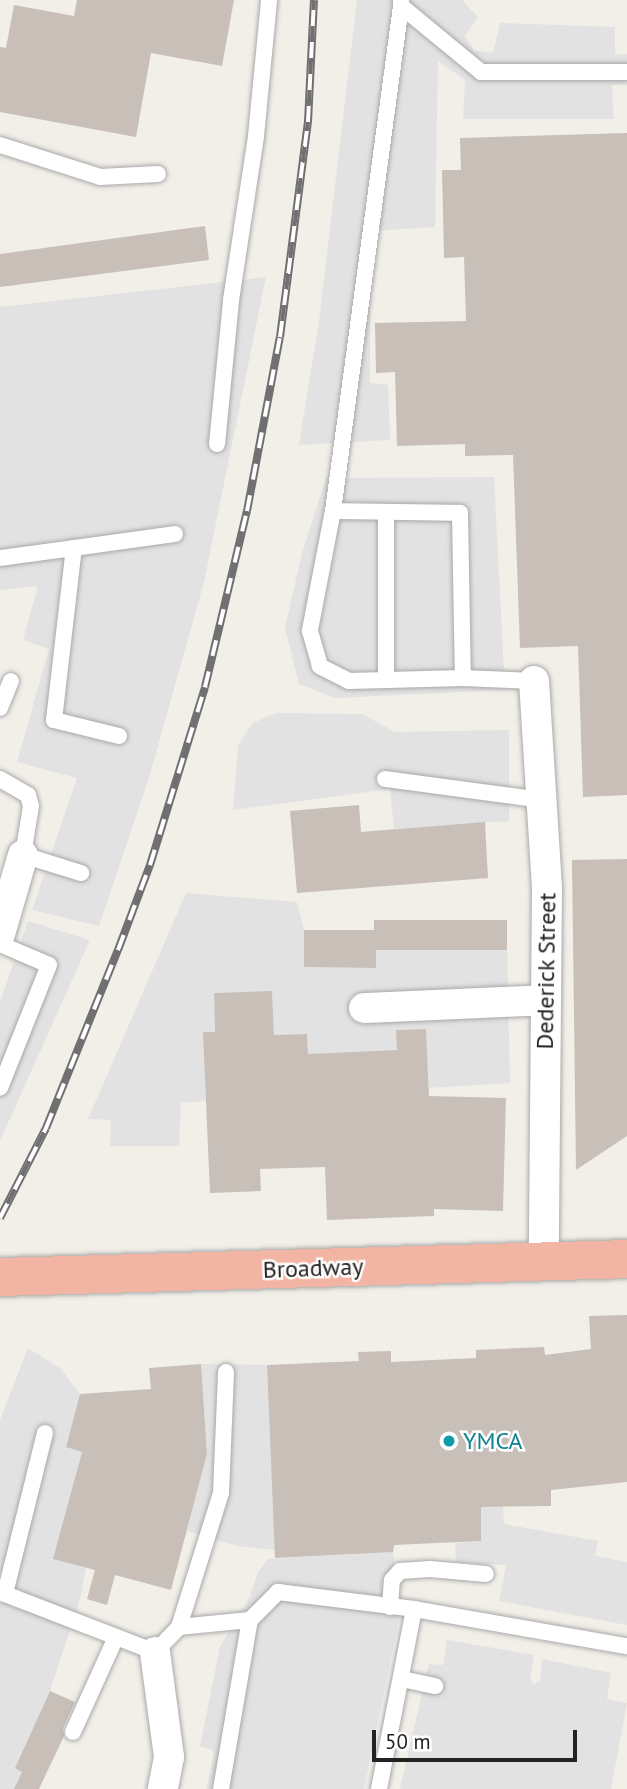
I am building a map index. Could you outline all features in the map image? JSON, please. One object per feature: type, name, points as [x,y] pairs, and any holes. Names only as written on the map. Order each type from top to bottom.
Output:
[{"type":"highway","name":"Broadway","points":[[0,1278],[627,1259]]},
{"type":"street","name":"Dederick Street","points":[[534,681],[547,888],[544,1261]]},
{"type":"street","points":[[0,934],[5,903],[23,855]]},
{"type":"street","points":[[364,1009],[545,1000]]},
{"type":"street","points":[[155,1652],[169,1756],[163,1789]]},
{"type":"lane","points":[[217,444],[231,300],[256,136],[268,0]]},
{"type":"lane","points":[[401,3],[481,72],[627,72]]},
{"type":"lane","points":[[401,3],[333,511],[310,630],[320,666],[349,681],[463,678],[534,681]]},
{"type":"lane","points":[[0,145],[100,177],[158,174]]},
{"type":"lane","points":[[333,511],[460,513],[463,678]]},
{"type":"lane","points":[[386,512],[386,680]]},
{"type":"lane","points":[[0,558],[175,534]]},
{"type":"lane","points":[[74,548],[54,720],[119,736]]},
{"type":"lane","points":[[0,708],[11,681]]},
{"type":"lane","points":[[0,779],[28,795],[31,806],[23,855],[80,873]]},
{"type":"lane","points":[[385,779],[543,800]]},
{"type":"lane","points":[[0,944],[49,965],[0,1088]]},
{"type":"lane","points":[[45,1433],[3,1601],[155,1652],[178,1627],[221,1493],[226,1372]]},
{"type":"lane","points":[[390,1607],[393,1580],[400,1572],[430,1569],[486,1574]]},
{"type":"lane","points":[[221,1789],[250,1620],[278,1592],[337,1597],[627,1646]]},
{"type":"lane","points":[[379,1789],[414,1609]]},
{"type":"lane","points":[[178,1627],[250,1620]]},
{"type":"lane","points":[[73,1732],[116,1637]]},
{"type":"lane","points":[[402,1679],[435,1686]]},
{"type":"shaded area","points":[[357,0],[462,0],[478,17],[465,36],[474,50],[493,53],[500,23],[615,27],[615,55],[627,54],[627,85],[612,85],[614,119],[463,119],[465,80],[438,61],[435,227],[370,231],[370,383],[388,385],[390,440],[299,445],[319,321]]},
{"type":"shaded area","points":[[266,277],[204,582],[149,778],[99,926],[32,910],[77,778],[17,762],[49,649],[23,640],[38,586],[0,590],[0,307]]},
{"type":"shaded area","points":[[494,477],[505,690],[335,698],[299,684],[285,628],[302,553],[326,478]]},
{"type":"shaded area","points":[[276,713],[362,714],[395,732],[509,730],[509,821],[394,829],[390,789],[233,810],[238,745],[253,723]]},
{"type":"shaded area","points":[[186,893],[297,902],[304,930],[304,967],[376,968],[376,950],[507,950],[510,1083],[429,1088],[426,1029],[397,1030],[397,1050],[308,1054],[307,1034],[274,1035],[272,991],[214,993],[215,1032],[204,1032],[206,1101],[181,1103],[179,1146],[110,1146],[111,1120],[88,1119]]},
{"type":"shaded area","points":[[28,921],[90,940],[0,1141],[0,1002]]},
{"type":"shaded area","points":[[28,1348],[61,1369],[80,1394],[66,1447],[82,1452],[54,1559],[86,1568],[80,1599],[50,1691],[15,1768],[22,1772],[14,1789],[0,1789],[0,1420]]},
{"type":"shaded area","points":[[201,1364],[267,1365],[275,1550],[238,1546],[187,1531],[207,1454]]},
{"type":"shaded area","points":[[503,1506],[504,1524],[598,1541],[595,1556],[627,1562],[627,1625],[499,1601],[506,1565],[456,1562],[455,1543],[481,1541],[481,1507]]},
{"type":"shaded area","points":[[393,1552],[399,1619],[364,1789],[207,1789],[214,1751],[200,1746],[220,1647],[250,1596],[258,1572],[268,1559]]},
{"type":"shaded area","points":[[447,1640],[534,1655],[530,1680],[534,1685],[540,1681],[542,1659],[611,1673],[607,1699],[627,1703],[611,1789],[400,1789],[429,1664],[443,1665]]},
{"type":"building","points":[[77,0],[234,0],[222,66],[151,53],[136,137],[0,112],[0,47],[6,48],[14,5],[74,16]]},
{"type":"building","points":[[627,133],[627,795],[583,797],[578,646],[520,648],[513,455],[465,456],[465,444],[397,446],[395,372],[376,373],[375,323],[466,321],[464,257],[444,258],[442,170],[461,170],[460,138]]},
{"type":"building","points":[[205,226],[209,260],[0,287],[0,254]]},
{"type":"building","points":[[359,805],[361,832],[485,822],[488,878],[297,893],[290,811]]},
{"type":"building","points":[[627,859],[627,1136],[576,1170],[572,860]]},
{"type":"building","points":[[374,920],[507,920],[507,950],[376,950],[376,968],[304,967],[304,930],[374,930]]},
{"type":"building","points":[[272,991],[274,1035],[307,1034],[308,1054],[397,1050],[396,1030],[426,1029],[429,1096],[506,1098],[503,1211],[434,1209],[434,1216],[327,1220],[325,1167],[260,1169],[261,1191],[210,1193],[203,1032],[215,1032],[214,993]]},
{"type":"building","name":"YMCA","points":[[627,1315],[627,1482],[551,1490],[551,1506],[481,1507],[481,1541],[394,1545],[393,1552],[275,1558],[267,1365],[359,1361],[358,1352],[391,1351],[391,1362],[476,1358],[476,1350],[544,1347],[545,1355],[591,1349],[589,1316]]},
{"type":"building","points":[[201,1364],[207,1454],[171,1590],[115,1575],[107,1605],[87,1599],[95,1570],[53,1559],[82,1452],[66,1447],[80,1394],[151,1389],[149,1368]]},
{"type":"building","points":[[50,1691],[75,1702],[63,1728],[64,1736],[39,1789],[14,1789],[22,1772],[15,1768]]},
{"type":"railway","points":[[0,1218],[46,1128],[118,950],[150,865],[205,687],[247,511],[280,337],[308,122],[314,0]]},
{"type":"place","name":"YMCA","points":[[449,1441]]}]
